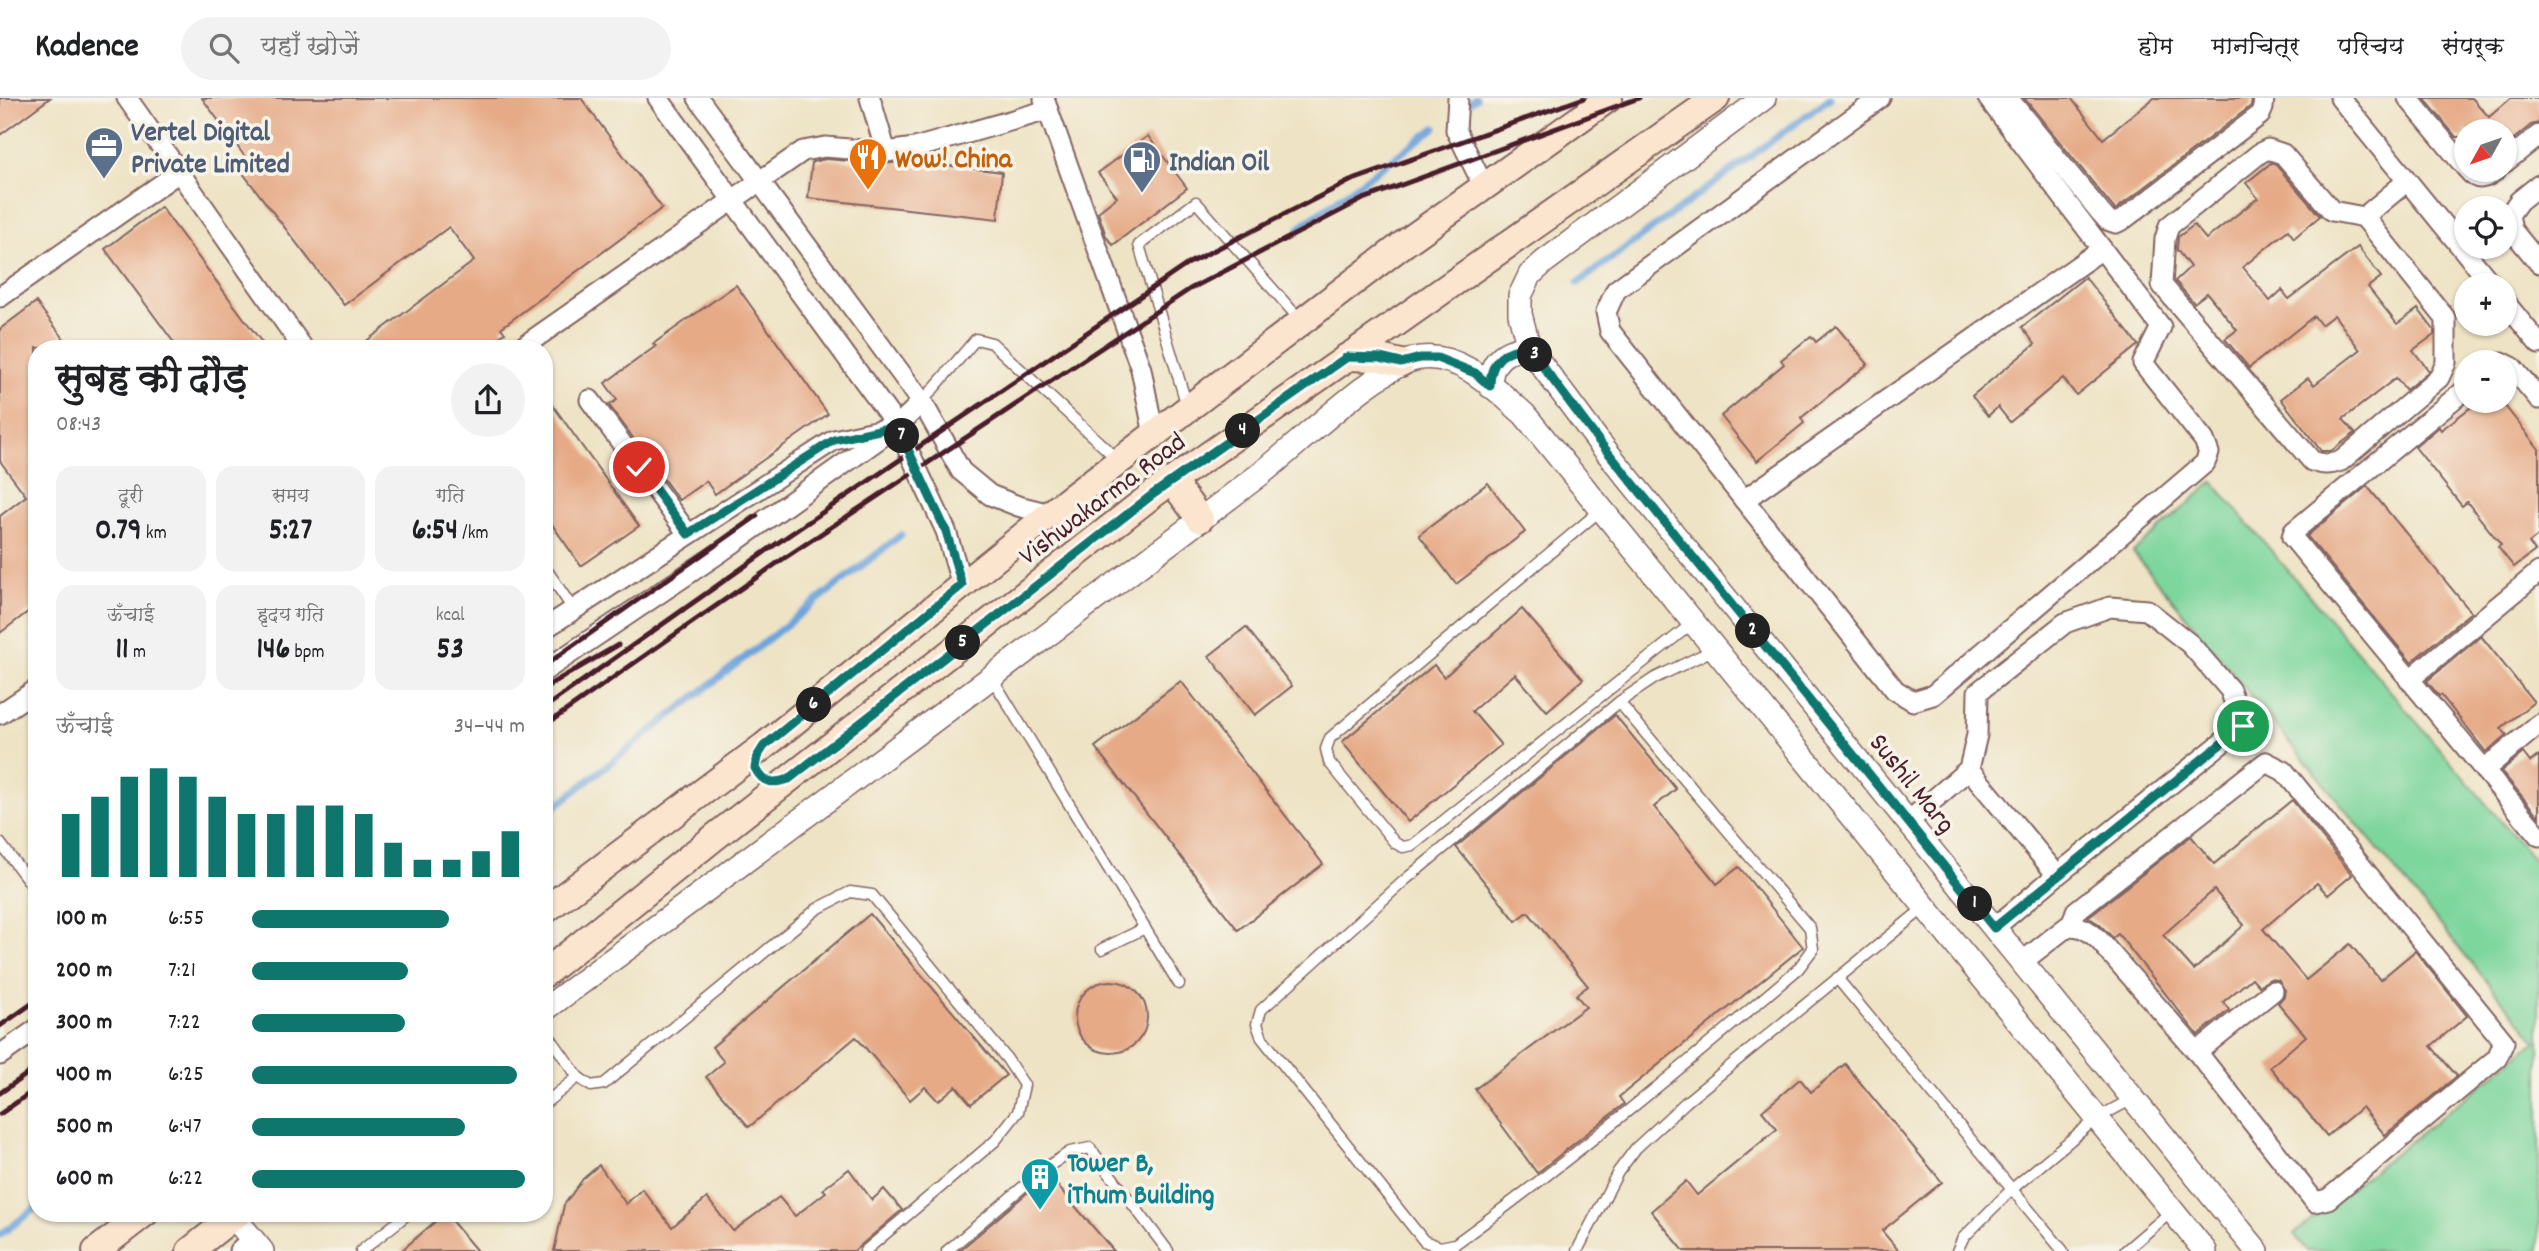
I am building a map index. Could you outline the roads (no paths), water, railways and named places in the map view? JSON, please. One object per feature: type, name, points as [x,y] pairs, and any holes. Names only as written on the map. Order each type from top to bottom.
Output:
[{"type":"main road","name":"Vishwakarma Road","points":[[553,904],[764,746],[1050,514],[1301,322],[1402,245],[1609,98]]},
{"type":"main road","name":"Vishwakarma Road","points":[[553,967],[716,836],[1172,481],[1716,98]]},
{"type":"main road","points":[[1347,357],[1380,358],[1401,363]]},
{"type":"main road","points":[[1172,481],[1200,519]]},
{"type":"main road","points":[[764,746],[757,757],[755,768],[759,775],[766,782],[775,784],[789,779]]},
{"type":"main road","points":[[690,802],[709,797],[717,799],[724,807],[724,825],[716,836]]},
{"type":"main road","points":[[96,1251],[133,1222]]},
{"type":"main road","points":[[199,1249],[228,1222]]},
{"type":"street","points":[[128,98],[297,340]]},
{"type":"street","points":[[658,98],[897,426],[946,531],[962,585]]},
{"type":"street","points":[[698,98],[922,402],[961,471],[973,483],[999,499],[1050,514]]},
{"type":"street","points":[[870,98],[886,152]]},
{"type":"street","points":[[1458,98],[1456,130],[1484,187]]},
{"type":"street","points":[[1490,386],[1490,372],[1498,360],[1518,348],[1529,348],[1520,314],[1520,296],[1530,275],[1764,98]]},
{"type":"street","points":[[1880,98],[1616,290],[1606,312],[1610,331],[1895,690],[1913,701],[1933,695],[2205,463],[2209,453],[2204,440],[2143,363],[2161,327],[1988,98]]},
{"type":"street","points":[[2008,98],[2100,212],[2107,220],[2116,223],[2260,115],[2264,98]]},
{"type":"street","points":[[2340,98],[2482,273]]},
{"type":"street","points":[[2408,98],[2454,153]]},
{"type":"street","points":[[532,340],[803,151],[825,147],[886,152],[915,148],[1046,104],[1141,369],[1154,435]]},
{"type":"street","points":[[2517,153],[2539,135]]},
{"type":"street","points":[[2268,149],[2283,154],[2332,211],[2364,217],[2446,319],[2446,363],[2440,378],[2342,461],[2323,465],[2312,461],[2165,291],[2162,279],[2165,239],[2169,226],[2174,221],[2268,149]]},
{"type":"street","points":[[0,297],[179,172]]},
{"type":"street","points":[[2364,217],[2407,181]]},
{"type":"street","points":[[2539,185],[2519,201],[2509,215],[2512,230],[2539,263]]},
{"type":"street","points":[[1744,500],[2102,249]]},
{"type":"street","points":[[2517,317],[2539,344]]},
{"type":"street","name":"Sushil Marg","points":[[1529,348],[1598,440],[2257,1251]]},
{"type":"street","points":[[553,1003],[992,678],[1401,363],[1420,358],[1437,358],[1475,373],[1524,414],[2205,1251]]},
{"type":"street","points":[[2517,372],[2539,399]]},
{"type":"street","points":[[2454,398],[2294,531],[2292,537],[2539,836]]},
{"type":"street","points":[[590,400],[688,534]]},
{"type":"street","points":[[553,665],[722,551],[897,426],[922,402]]},
{"type":"street","points":[[553,623],[834,440],[897,426]]},
{"type":"street","points":[[2409,680],[2539,572]]},
{"type":"street","points":[[1908,822],[1969,769],[1977,735],[1978,692],[2065,622],[2110,607],[2147,610],[2190,644],[2230,690],[2243,726],[1994,928]]},
{"type":"street","points":[[0,714],[28,694]]},
{"type":"street","points":[[2484,770],[2539,724]]},
{"type":"street","points":[[2022,962],[2068,926],[2071,926],[2082,926],[2099,940],[2196,1052],[2315,1202],[2328,1199],[2497,1058],[2504,1042],[2284,771],[2266,762],[2076,911],[2071,926]]},
{"type":"street","points":[[1969,769],[2057,875]]},
{"type":"street","points":[[2196,1052],[2273,991]]},
{"type":"street","points":[[0,1055],[28,1036]]},
{"type":"street","points":[[240,1222],[251,1247]]},
{"type":"lane","points":[[1188,410],[1139,245],[1195,202],[1301,322]]},
{"type":"lane","points":[[922,402],[976,339],[992,343],[1119,462]]},
{"type":"lane","points":[[1602,509],[1330,738],[1326,748],[1329,762],[1395,843],[1403,847],[1413,845],[1694,622]]},
{"type":"lane","points":[[553,579],[573,609]]},
{"type":"lane","points":[[1619,702],[1810,928],[1813,949],[1798,969],[1655,1091],[1540,1183],[1455,1244],[1440,1247],[1424,1241],[1262,1038],[1257,1024],[1261,1010],[1405,880],[1619,702],[1655,678],[1715,649]]},
{"type":"lane","points":[[992,678],[1179,984]]},
{"type":"lane","points":[[0,844],[28,880]]},
{"type":"lane","points":[[553,1042],[578,1077],[591,1086],[604,1084],[817,909],[850,892],[872,895],[1007,1059],[1024,1085],[1018,1112],[995,1141],[865,1251]]},
{"type":"lane","points":[[1577,1251],[1618,1172],[1636,1148],[1686,1102],[1925,906]]},
{"type":"lane","points":[[1102,949],[1145,928]]},
{"type":"lane","points":[[1837,978],[2063,1251]]},
{"type":"lane","points":[[553,1097],[578,1077]]},
{"type":"lane","points":[[1957,1251],[1964,1238],[2012,1189],[2096,1118],[2133,1098]]},
{"type":"lane","points":[[947,1251],[1045,1168],[1070,1152],[1090,1148],[1168,1251]]},
{"type":"lane","points":[[2125,1251],[2173,1210]]},
{"type":"lane","points":[[362,1251],[398,1222]]},
{"type":"waterway","points":[[1469,103],[1476,98]]},
{"type":"waterway","points":[[1578,283],[1830,98]]},
{"type":"waterway","points":[[1299,228],[1435,128]]},
{"type":"waterway","points":[[553,808],[901,535]]},
{"type":"waterway","points":[[0,1235],[28,1214]]},
{"type":"railway","points":[[553,702],[776,544],[1189,263],[1350,181],[1584,98]]},
{"type":"railway","points":[[553,720],[783,559],[1190,289],[1363,199],[1639,98]]},
{"type":"railway","points":[[553,660],[757,516]]},
{"type":"railway","points":[[553,683],[618,645]]},
{"type":"railway","points":[[0,1026],[28,1006]]},
{"type":"railway","points":[[0,1093],[28,1073]]},
{"type":"railway","points":[[0,1114],[28,1094]]},
{"type":"place","name":"Vertel Digital Private Limited","points":[[104,180]]},
{"type":"place","name":"Wow! China","points":[[868,191]]},
{"type":"place","name":"Indian Oil","points":[[1142,194]]},
{"type":"place","name":"Tower B, iThum Building","points":[[1040,1211]]}]
